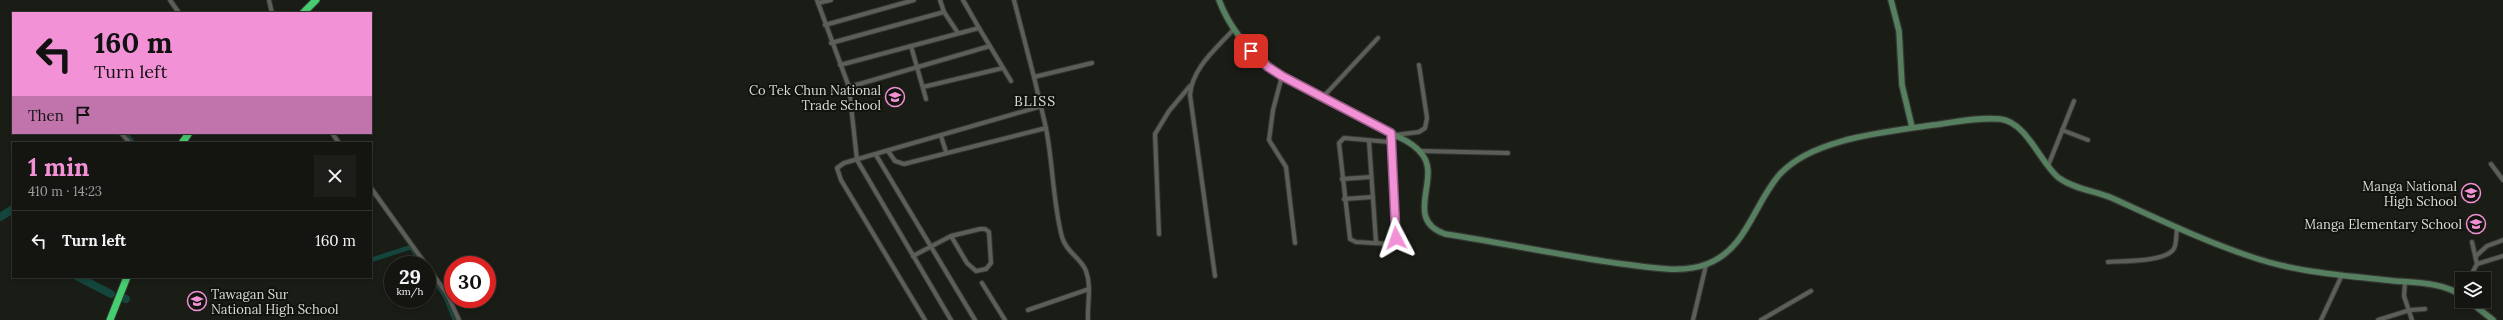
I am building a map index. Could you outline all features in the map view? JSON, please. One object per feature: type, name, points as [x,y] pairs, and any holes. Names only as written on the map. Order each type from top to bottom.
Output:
[{"type":"highway","points":[[304,12],[316,0]]},
{"type":"highway","points":[[110,320],[127,278]]},
{"type":"street","points":[[170,0],[178,12]]},
{"type":"street","points":[[269,0],[272,12]]},
{"type":"street","points":[[831,0],[818,2],[825,25],[849,87],[857,160],[951,320]]},
{"type":"street","points":[[825,25],[914,0]]},
{"type":"street","points":[[940,0],[944,12],[958,33]]},
{"type":"street","points":[[963,0],[1010,81]]},
{"type":"street","points":[[1014,0],[1042,106],[1053,166],[1062,236],[1069,251],[1086,272],[1089,289],[1087,320]]},
{"type":"street","points":[[1219,0],[1233,30],[1258,58],[1282,76],[1390,133],[1421,152],[1428,164],[1424,206],[1425,216],[1431,228],[1437,231],[1582,259],[1628,265],[1678,268],[1706,265],[1731,249],[1740,239],[1772,185],[1793,161],[1854,138],[1974,119],[2003,119],[2012,124],[2029,140],[2048,166],[2063,180],[2112,198],[2177,228],[2277,265],[2342,275],[2405,282],[2455,291]]},
{"type":"street","points":[[1891,0],[1899,31],[1902,85],[1912,128]]},
{"type":"street","points":[[832,43],[944,12]]},
{"type":"street","points":[[840,65],[979,28]]},
{"type":"street","points":[[1159,234],[1155,134],[1169,111],[1191,86],[1206,59],[1233,30]]},
{"type":"street","points":[[1323,97],[1378,38]]},
{"type":"street","points":[[911,46],[926,99]]},
{"type":"street","points":[[849,87],[990,46]]},
{"type":"street","points":[[1034,77],[1092,63]]},
{"type":"street","points":[[1390,133],[1419,132],[1425,128],[1426,118],[1419,65]]},
{"type":"street","points":[[923,88],[1003,68]]},
{"type":"street","points":[[1282,76],[1273,110],[1269,140],[1286,167],[1295,243]]},
{"type":"street","points":[[1191,86],[1191,102],[1215,276]]},
{"type":"street","points":[[2048,166],[2074,100]]},
{"type":"street","points":[[925,320],[838,174],[837,168],[857,160],[1042,106]]},
{"type":"street","points":[[888,151],[895,161],[904,164],[946,152],[1046,128]]},
{"type":"street","points":[[2062,130],[2088,140]]},
{"type":"street","points":[[1385,142],[1390,133]]},
{"type":"street","points":[[1390,133],[1396,238],[1392,244],[1356,242],[1350,239],[1344,198],[1340,140],[1344,138],[1390,142]]},
{"type":"street","points":[[122,134],[129,142]]},
{"type":"street","points":[[941,136],[946,152]]},
{"type":"street","points":[[1369,141],[1376,242]]},
{"type":"street","points":[[1421,152],[1508,153]]},
{"type":"street","points":[[876,155],[932,245],[975,320]]},
{"type":"street","points":[[2491,164],[2503,180]]},
{"type":"street","points":[[1342,178],[1371,177]]},
{"type":"street","points":[[372,189],[447,294],[459,320]]},
{"type":"street","points":[[1344,198],[1373,197]]},
{"type":"street","points":[[2108,262],[2152,259],[2172,252],[2175,247],[2177,228]]},
{"type":"street","points":[[913,256],[951,236],[980,229],[988,230],[991,256],[989,266],[980,271],[971,269],[951,236]]},
{"type":"street","points":[[2476,256],[2487,246],[2503,240]]},
{"type":"street","points":[[2472,242],[2477,264],[2473,272]]},
{"type":"street","points":[[2477,264],[2503,256]]},
{"type":"street","points":[[1693,320],[1706,265]]},
{"type":"street","points":[[2321,320],[2342,275]]},
{"type":"street","points":[[2405,282],[2404,296],[2410,310],[2412,320]]},
{"type":"street","points":[[982,283],[1005,320]]},
{"type":"street","points":[[1028,310],[1089,289]]},
{"type":"street","points":[[1761,320],[1811,291]]},
{"type":"street","points":[[2478,308],[2493,320]]},
{"type":"street","points":[[2378,320],[2410,310],[2425,309]]},
{"type":"waterway","points":[[126,134],[132,142]]},
{"type":"waterway","points":[[0,217],[12,210]]},
{"type":"waterway","points":[[372,260],[411,247],[417,256]]},
{"type":"waterway","points":[[80,278],[111,294]]},
{"type":"waterway","points":[[436,283],[445,296],[455,320]]},
{"type":"place","name":"Co Tek Chun National Trade School","points":[[895,97]]},
{"type":"place","name":"Manga National High School","points":[[2471,193]]},
{"type":"place","name":"Manga Elementary School","points":[[2476,224]]},
{"type":"place","name":"Tawagan Sur National High School","points":[[197,301]]},
{"type":"district","name":"BLISS","points":[[1035,101]]},
{"type":"route","points":[[1251,51],[1268,67],[1282,76],[1391,133],[1390,142],[1396,238]]}]
